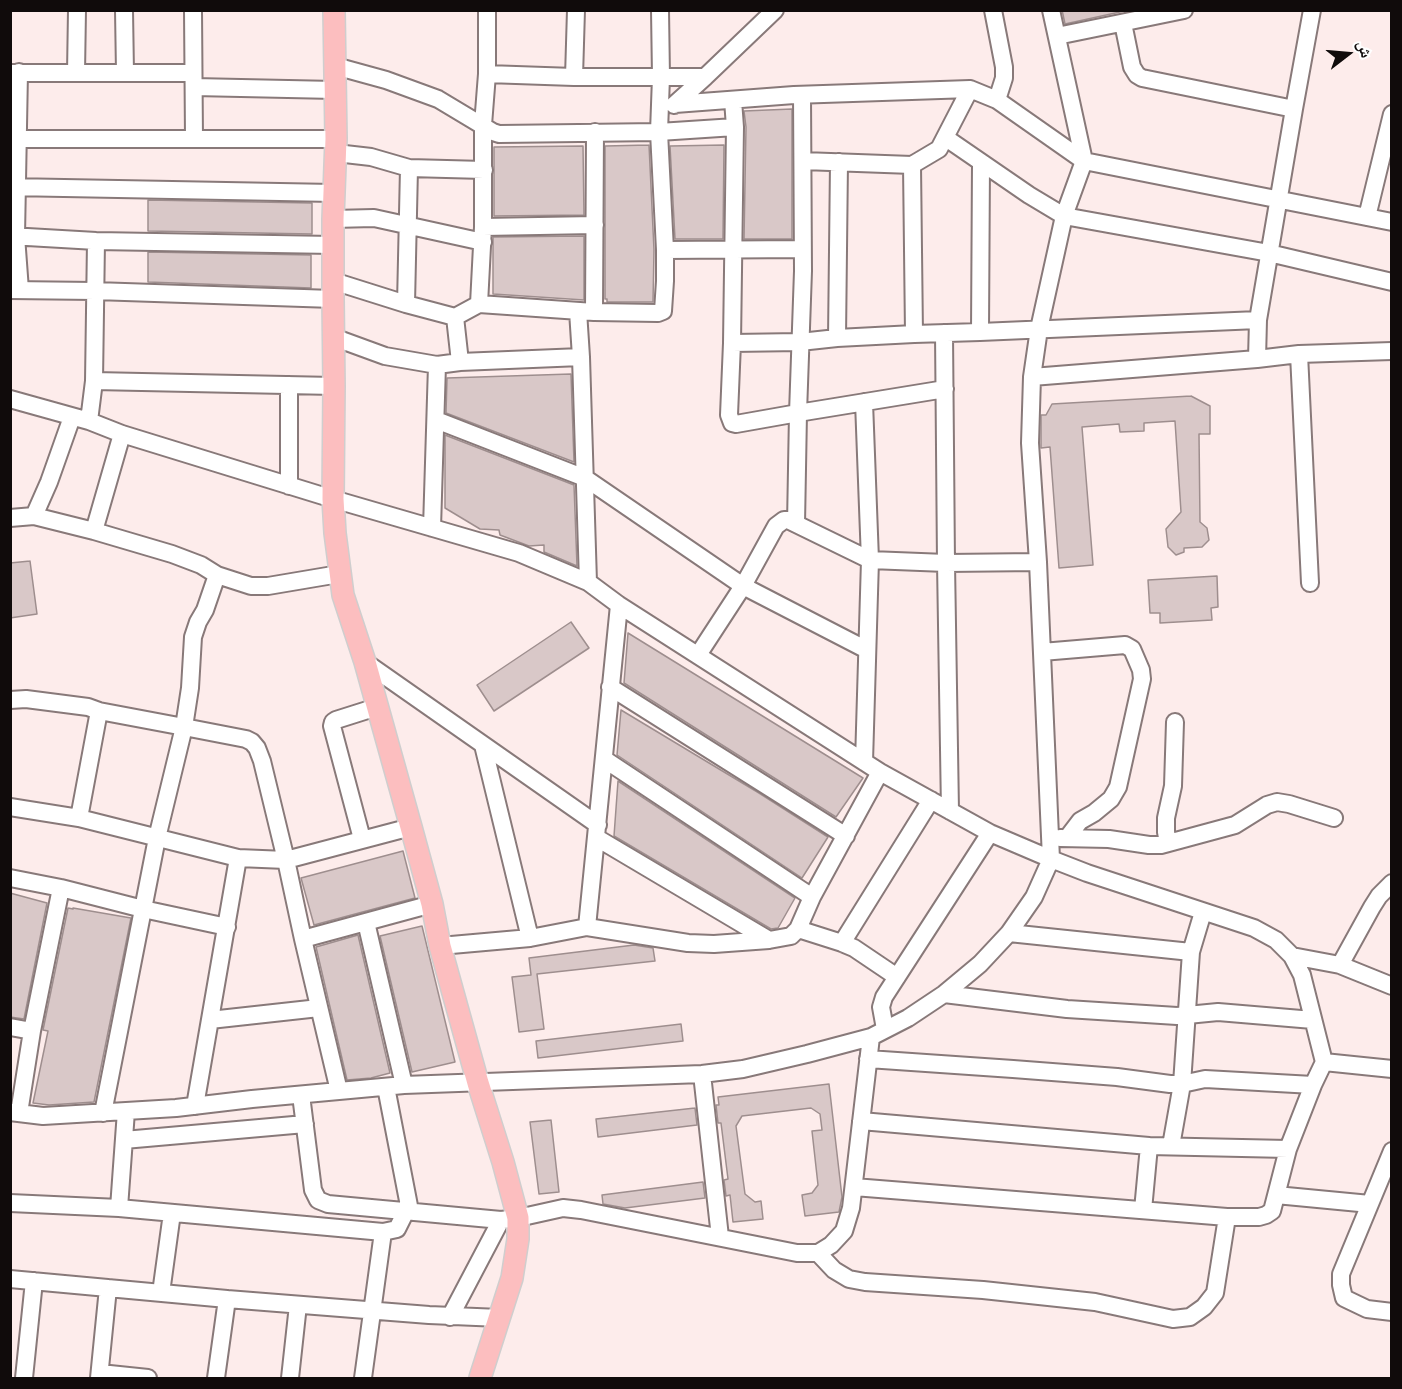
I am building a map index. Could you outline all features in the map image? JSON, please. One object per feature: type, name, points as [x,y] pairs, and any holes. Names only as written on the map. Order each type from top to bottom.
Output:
[{"type":"main road","points":[[334,10],[336,146],[333,219],[333,499],[339,574],[411,827],[432,904],[440,946],[478,1083],[503,1162],[509,1219],[518,1239],[512,1278],[480,1378]]},
{"type":"street","points":[[76,73],[77,10]]},
{"type":"street","points":[[124,10],[125,73]]},
{"type":"street","points":[[193,10],[194,139]]},
{"type":"street","points":[[479,304],[483,235],[483,125],[487,74],[487,10]]},
{"type":"street","points":[[574,77],[576,10]]},
{"type":"street","points":[[335,90],[125,73],[15,73],[13,236],[15,290],[333,290],[406,304],[455,317],[479,304],[586,312],[658,313],[663,311],[665,250],[659,124],[660,10]]},
{"type":"street","points":[[659,124],[675,104],[775,10]]},
{"type":"street","points":[[993,10],[1005,67],[997,100]]},
{"type":"street","points":[[61,888],[15,1112],[43,1116],[195,1106],[404,1085],[702,1074],[743,1069],[807,1054],[878,1033],[908,1018],[944,994],[980,964],[1009,933],[1034,897],[1051,859],[1038,562],[1030,442],[1032,377],[1039,329],[1064,216],[1084,160],[1051,10]]},
{"type":"street","points":[[1057,36],[1184,10]]},
{"type":"street","points":[[1257,359],[1258,320],[1312,10]]},
{"type":"street","points":[[1123,23],[1132,67],[1142,78],[1294,109]]},
{"type":"street","points":[[335,66],[386,80],[438,99],[493,132],[507,135],[594,132],[659,124],[735,127]]},
{"type":"street","points":[[487,74],[574,77],[705,77]]},
{"type":"street","points":[[675,104],[802,95],[970,89],[997,100],[1084,160],[1392,222]]},
{"type":"street","points":[[803,161],[912,165],[939,149],[970,89]]},
{"type":"street","points":[[796,524],[803,271],[802,95]]},
{"type":"street","points":[[733,100],[735,127],[729,415],[732,423],[741,424],[945,389]]},
{"type":"street","points":[[1367,217],[1392,114]]},
{"type":"street","points":[[588,582],[581,357],[595,225],[594,132]]},
{"type":"street","points":[[946,138],[1064,216],[1269,253],[1392,282]]},
{"type":"street","points":[[14,139],[194,139],[336,146],[409,168],[484,170]]},
{"type":"street","points":[[837,338],[839,162]]},
{"type":"street","points":[[981,163],[981,332]]},
{"type":"street","points":[[912,165],[914,334]]},
{"type":"street","points":[[406,304],[409,168]]},
{"type":"street","points":[[14,187],[334,193]]},
{"type":"street","points":[[333,219],[374,218],[483,235],[595,225]]},
{"type":"street","points":[[13,236],[96,241],[333,245]]},
{"type":"street","points":[[89,421],[94,381],[96,241]]},
{"type":"street","points":[[665,250],[802,249]]},
{"type":"street","points":[[455,317],[460,362]]},
{"type":"street","points":[[732,343],[800,342],[914,334],[1258,320]]},
{"type":"street","points":[[944,333],[950,811]]},
{"type":"street","points":[[333,337],[385,356],[437,365],[581,357]]},
{"type":"street","points":[[1032,377],[1299,354],[1392,351]]},
{"type":"street","points":[[1299,354],[1310,583]]},
{"type":"street","points":[[432,528],[437,365]]},
{"type":"street","points":[[94,381],[334,386]]},
{"type":"street","points":[[289,385],[290,486]]},
{"type":"street","points":[[10,399],[89,421],[122,434],[290,486],[519,553],[588,582],[619,605],[864,762],[950,811],[990,833],[1087,873],[1254,928],[1276,940],[1292,956],[1302,975],[1324,1062],[1288,1149],[1272,1211],[1266,1215],[1227,1217],[854,1187]]},
{"type":"street","points":[[864,402],[870,560],[864,762]]},
{"type":"street","points":[[34,516],[49,482],[72,417]]},
{"type":"street","points":[[436,420],[585,478],[743,586],[867,650]]},
{"type":"street","points":[[94,531],[122,434]]},
{"type":"street","points":[[10,518],[34,516],[94,531],[172,554],[217,575],[250,586],[339,574]]},
{"type":"street","points":[[698,656],[743,586],[780,522],[788,520],[870,560],[946,563],[1038,562]]},
{"type":"street","points":[[103,1113],[157,838],[184,727],[190,688],[193,638],[217,575]]},
{"type":"street","points":[[587,927],[619,605]]},
{"type":"street","points":[[1042,651],[1125,645],[1132,649],[1141,670],[1142,679],[1119,787],[1111,799],[1080,821],[1067,838]]},
{"type":"street","points":[[365,662],[483,745],[597,832],[769,940]]},
{"type":"street","points":[[610,687],[846,836]]},
{"type":"street","points":[[10,700],[26,699],[88,707],[252,742],[257,748],[261,761],[286,860],[339,1091]]},
{"type":"street","points":[[362,839],[332,726],[336,720],[377,707]]},
{"type":"street","points":[[80,818],[99,711]]},
{"type":"street","points":[[1168,843],[1166,818],[1173,786],[1175,722]]},
{"type":"street","points":[[483,745],[530,938]]},
{"type":"street","points":[[604,759],[812,897]]},
{"type":"street","points":[[440,946],[530,938],[587,927],[688,944],[769,940],[792,936],[798,929],[812,897],[880,772]]},
{"type":"street","points":[[842,943],[931,800]]},
{"type":"street","points":[[1050,837],[1109,839],[1161,845],[1235,825],[1267,805],[1277,802],[1334,818]]},
{"type":"street","points":[[10,807],[80,818],[238,858],[286,860],[411,827]]},
{"type":"street","points":[[301,1095],[313,1190],[318,1200],[328,1204],[509,1219],[563,1208],[797,1252],[818,1253],[831,1245],[844,1231],[851,1208],[868,1059],[878,1033],[884,997],[990,833]]},
{"type":"street","points":[[195,1106],[238,858]]},
{"type":"street","points":[[10,878],[227,927]]},
{"type":"street","points":[[1340,965],[1372,907],[1392,883]]},
{"type":"street","points":[[303,939],[432,904]]},
{"type":"street","points":[[1171,1146],[1182,1084],[1191,952],[1203,912]]},
{"type":"street","points":[[366,922],[404,1085]]},
{"type":"street","points":[[798,929],[854,948],[897,977]]},
{"type":"street","points":[[1009,933],[1191,952]]},
{"type":"street","points":[[1292,956],[1340,965],[1392,986]]},
{"type":"street","points":[[944,994],[1067,1009],[1188,1016],[1218,1012],[1313,1020]]},
{"type":"street","points":[[210,1020],[319,1008]]},
{"type":"street","points":[[10,1027],[32,1031]]},
{"type":"street","points":[[868,1059],[1182,1084],[1205,1079],[1313,1085]]},
{"type":"street","points":[[1324,1062],[1392,1069]]},
{"type":"street","points":[[702,1074],[720,1237]]},
{"type":"street","points":[[10,1203],[119,1208],[383,1232],[397,1229],[408,1211],[387,1087]]},
{"type":"street","points":[[119,1208],[126,1111]]},
{"type":"street","points":[[861,1121],[1149,1146],[1288,1149]]},
{"type":"street","points":[[124,1140],[305,1124]]},
{"type":"street","points":[[1143,1210],[1149,1146]]},
{"type":"street","points":[[1392,1151],[1341,1274],[1344,1298],[1366,1309],[1392,1312]]},
{"type":"street","points":[[1276,1194],[1370,1204]]},
{"type":"street","points":[[161,1293],[172,1213]]},
{"type":"street","points":[[818,1253],[834,1270],[849,1279],[865,1282],[983,1290],[1095,1302],[1173,1319],[1190,1317],[1204,1307],[1215,1293],[1227,1217]]},
{"type":"street","points":[[450,1317],[483,1252],[509,1219]]},
{"type":"street","points":[[363,1378],[383,1232]]},
{"type":"street","points":[[10,1279],[371,1311],[500,1318]]},
{"type":"street","points":[[24,1378],[34,1281]]},
{"type":"street","points":[[108,1288],[100,1376],[148,1378]]},
{"type":"street","points":[[216,1378],[227,1299]]},
{"type":"street","points":[[290,1378],[298,1305]]},
{"type":"building","points":[[1062,10],[1129,10],[1065,24]]},
{"type":"building","points":[[792,109],[792,239],[744,239],[746,127],[744,111]]},
{"type":"building","points":[[649,145],[654,250],[653,302],[607,302],[605,299],[605,146]]},
{"type":"building","points":[[724,145],[723,239],[675,239],[670,146]]},
{"type":"building","points":[[583,146],[584,215],[494,216],[494,147]]},
{"type":"building","points":[[148,200],[312,203],[312,234],[148,231]]},
{"type":"building","points":[[584,236],[584,300],[493,294],[493,237]]},
{"type":"building","points":[[148,252],[311,255],[311,288],[148,282]]},
{"type":"building","points":[[571,374],[574,462],[446,413],[447,378]]},
{"type":"building","points":[[1191,396],[1210,406],[1210,434],[1199,434],[1200,522],[1207,528],[1209,540],[1202,547],[1184,548],[1184,552],[1176,555],[1168,547],[1166,529],[1181,512],[1175,421],[1144,423],[1144,431],[1120,432],[1119,424],[1082,427],[1093,565],[1059,568],[1050,447],[1041,448],[1041,415],[1046,415],[1052,404]]},
{"type":"building","points":[[445,435],[574,485],[577,566],[544,552],[544,545],[529,546],[500,535],[499,530],[480,529],[445,508]]},
{"type":"building","points":[[30,561],[37,614],[10,618],[10,563]]},
{"type":"building","points":[[1217,576],[1218,607],[1211,608],[1212,620],[1160,623],[1160,613],[1150,613],[1148,580]]},
{"type":"building","points":[[571,622],[589,648],[494,711],[477,685]]},
{"type":"building","points":[[628,633],[863,778],[836,817],[624,683]]},
{"type":"building","points":[[621,710],[828,837],[802,878],[617,755]]},
{"type":"building","points":[[618,781],[795,898],[778,928],[771,929],[614,836]]},
{"type":"building","points":[[403,851],[415,898],[314,925],[301,878]]},
{"type":"building","points":[[10,893],[47,903],[24,1019],[10,1017]]},
{"type":"building","points":[[68,908],[131,918],[94,1102],[49,1105],[33,1103],[48,1031],[43,1030]]},
{"type":"building","points":[[422,926],[455,1062],[412,1072],[380,936]]},
{"type":"building","points":[[358,935],[390,1073],[371,1078],[347,1080],[316,947]]},
{"type":"building","points":[[634,945],[653,948],[655,961],[537,974],[544,1029],[519,1032],[512,977],[531,975],[529,958]]},
{"type":"building","points":[[681,1024],[683,1041],[538,1058],[536,1041]]},
{"type":"building","points":[[829,1084],[842,1197],[839,1212],[805,1216],[802,1195],[812,1193],[818,1185],[812,1131],[822,1130],[820,1114],[811,1108],[742,1116],[736,1126],[745,1194],[755,1202],[761,1201],[763,1219],[733,1222],[730,1195],[726,1196],[724,1180],[728,1179],[721,1123],[718,1123],[716,1105],[719,1105],[718,1097]]},
{"type":"building","points":[[695,1108],[697,1125],[598,1137],[596,1119]]},
{"type":"building","points":[[551,1120],[559,1192],[539,1194],[530,1122]]},
{"type":"building","points":[[703,1182],[705,1198],[625,1208],[603,1204],[602,1195]]}]
